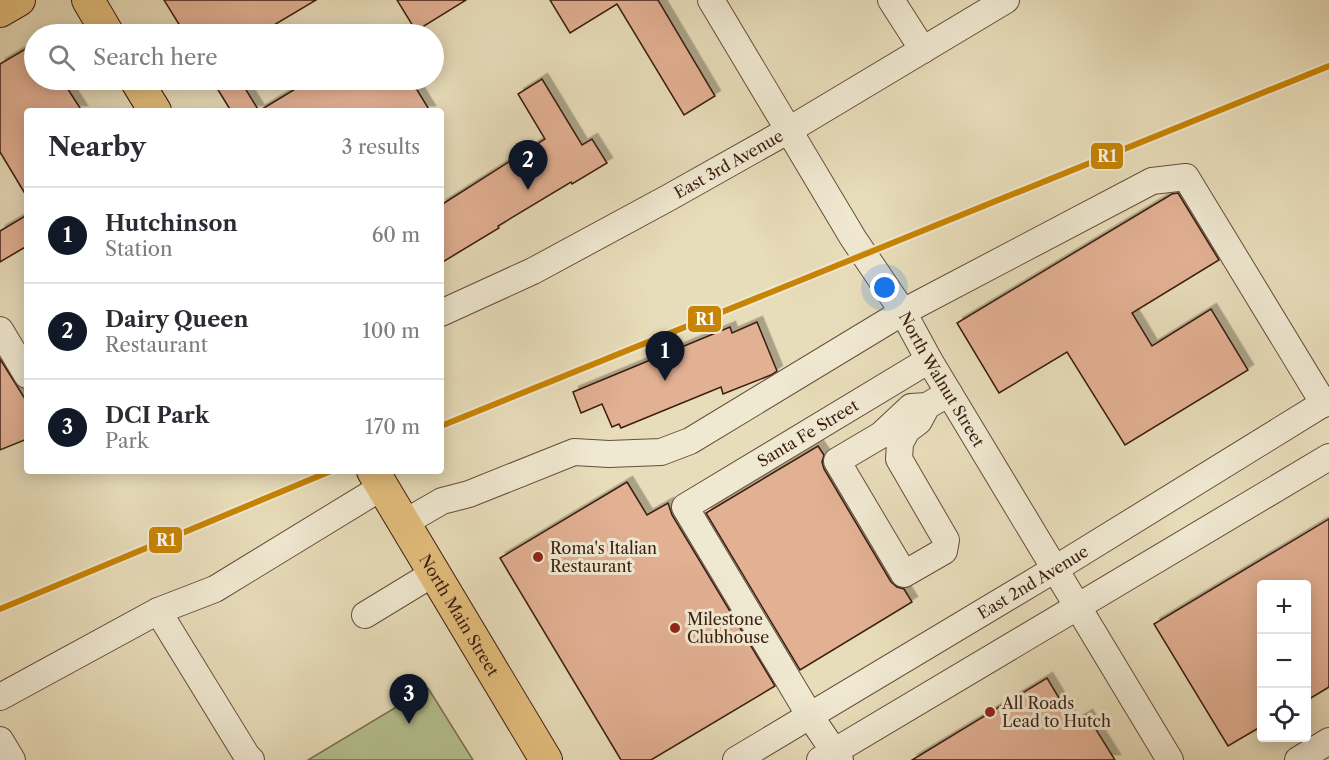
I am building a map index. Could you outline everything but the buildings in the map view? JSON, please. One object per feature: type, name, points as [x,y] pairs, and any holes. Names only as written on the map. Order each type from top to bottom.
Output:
[{"type":"main road","points":[[0,12],[19,0]]},
{"type":"main road","points":[[87,0],[102,24]]},
{"type":"main road","points":[[142,90],[153,108]]},
{"type":"main road","name":"North Main Street","points":[[377,479],[546,760]]},
{"type":"street","name":"North Walnut Street","points":[[711,0],[853,238],[903,312],[928,360],[938,400],[1055,569],[1170,760]]},
{"type":"street","points":[[891,0],[923,50]]},
{"type":"street","name":"East 3rd Avenue","points":[[444,312],[533,271],[789,130],[1006,0]]},
{"type":"street","points":[[404,523],[442,501],[469,494],[574,452],[609,454],[661,452],[690,441],[903,312],[1152,181],[1186,177],[1326,402]]},
{"type":"street","points":[[0,330],[24,370]]},
{"type":"street","name":"Santa Fe Street","points":[[810,716],[685,507],[928,360]]},
{"type":"street","points":[[938,400],[907,430],[900,443],[899,459],[946,540],[944,551],[904,574],[837,461],[881,435],[911,407],[938,400]]},
{"type":"street","name":"East 2nd Avenue","points":[[736,760],[1055,569],[1326,402]]},
{"type":"street","points":[[810,716],[832,757],[1078,607],[1327,462]]},
{"type":"street","points":[[0,697],[158,611],[215,589],[377,479]]},
{"type":"street","points":[[365,615],[434,573]]},
{"type":"street","points":[[158,611],[251,760]]},
{"type":"street","points":[[0,740],[12,760]]},
{"type":"street","points":[[1298,760],[1329,741]]},
{"type":"green space","points":[[428,688],[473,760],[308,760]]},
{"type":"transit line","name":"R1","points":[[444,425],[1329,66]]},
{"type":"transit line","name":"R1","points":[[0,609],[324,474]]},
{"type":"place","name":"Dairy Queen","points":[[528,190]]},
{"type":"place","name":"Hutchinson","points":[[665,381]]},
{"type":"place","name":"Roma's Italian Restaurant","points":[[538,557]]},
{"type":"place","name":"Milestone Clubhouse","points":[[675,628]]},
{"type":"place","name":"All Roads Lead to Hutch","points":[[990,712]]},
{"type":"place","name":"DCI Park","points":[[409,724]]}]
